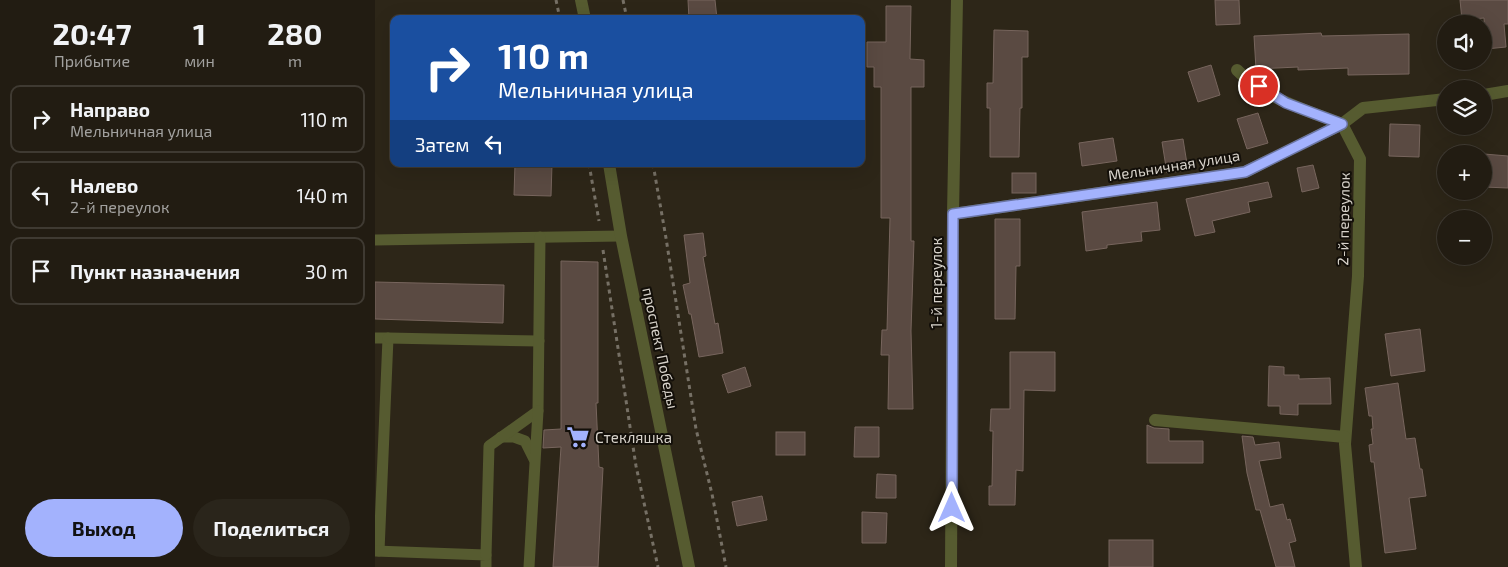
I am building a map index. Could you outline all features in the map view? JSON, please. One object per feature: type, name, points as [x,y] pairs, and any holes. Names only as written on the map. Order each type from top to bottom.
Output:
[{"type":"street","points":[[581,0],[584,15]]},
{"type":"street","name":"1-й переулок","points":[[951,567],[953,214],[957,0]]},
{"type":"street","points":[[1237,70],[1245,78],[1286,103],[1342,124]]},
{"type":"street","points":[[1492,94],[1508,91]]},
{"type":"street","name":"Мельничная улица","points":[[953,214],[1245,172],[1342,124],[1363,108],[1437,100]]},
{"type":"street","name":"2-й переулок","points":[[1342,124],[1360,159],[1359,276],[1345,437],[1356,567]]},
{"type":"street","name":"проспект Победы","points":[[610,167],[621,236],[689,567]]},
{"type":"street","points":[[1155,420],[1345,437]]},
{"type":"lane","points":[[375,240],[621,236]]},
{"type":"lane","points":[[529,567],[538,411],[541,237]]},
{"type":"lane","points":[[375,338],[539,341]]},
{"type":"lane","points":[[387,338],[377,551],[486,561],[489,446],[538,411]]},
{"type":"lane","points":[[501,437],[514,437],[525,441],[535,460]]},
{"type":"path","points":[[556,0],[559,15]]},
{"type":"path","points":[[623,0],[626,15]]},
{"type":"path","points":[[590,167],[636,466],[658,567]]},
{"type":"path","points":[[654,167],[696,430],[712,494],[726,567]]},
{"type":"building","points":[[688,0],[715,0],[717,15],[689,15]]},
{"type":"building","points":[[1215,0],[1239,0],[1240,24],[1216,25]]},
{"type":"building","points":[[1460,0],[1508,0],[1508,24],[1504,24],[1506,47],[1492,48],[1492,15],[1462,15]]},
{"type":"building","points":[[886,6],[911,6],[910,59],[924,60],[924,87],[911,87],[911,241],[914,241],[911,331],[913,409],[888,409],[889,355],[881,355],[882,330],[887,330],[890,218],[881,218],[881,87],[874,87],[874,67],[867,67],[867,42],[886,42]]},
{"type":"building","points":[[994,30],[1028,31],[1028,57],[1022,57],[1022,108],[1020,108],[1019,157],[990,157],[990,108],[987,108],[987,83],[993,83]]},
{"type":"building","points":[[1321,33],[1322,36],[1409,34],[1409,74],[1348,75],[1348,68],[1298,70],[1298,67],[1256,69],[1254,36]]},
{"type":"building","points":[[1211,65],[1220,95],[1198,102],[1188,72]]},
{"type":"building","points":[[1258,113],[1268,143],[1247,149],[1237,119]]},
{"type":"building","points":[[1390,124],[1420,125],[1419,157],[1389,156]]},
{"type":"building","points":[[1113,138],[1117,161],[1082,166],[1079,143]]},
{"type":"building","points":[[1183,139],[1188,170],[1167,173],[1162,142]]},
{"type":"building","points":[[1492,155],[1508,156],[1508,188],[1492,187]]},
{"type":"building","points":[[1313,165],[1319,188],[1302,192],[1297,168]]},
{"type":"building","points":[[515,167],[552,167],[551,196],[514,195]]},
{"type":"building","points":[[1012,173],[1036,173],[1036,193],[1012,193]]},
{"type":"building","points":[[1268,182],[1272,197],[1248,202],[1250,212],[1212,221],[1215,232],[1195,236],[1186,199]]},
{"type":"building","points":[[1157,202],[1160,230],[1141,232],[1142,241],[1107,245],[1107,248],[1086,251],[1082,212]]},
{"type":"building","points":[[995,219],[1020,219],[1020,266],[1016,266],[1015,319],[995,319]]},
{"type":"building","points":[[703,233],[706,256],[703,257],[715,324],[718,323],[723,353],[699,357],[691,314],[689,314],[683,285],[690,283],[684,235]]},
{"type":"building","points":[[561,261],[598,262],[598,403],[596,403],[599,467],[603,468],[598,567],[553,567],[561,447],[543,448],[544,430],[561,429]]},
{"type":"building","points":[[375,282],[504,285],[503,323],[375,319]]},
{"type":"building","points":[[1420,329],[1425,371],[1391,376],[1385,334]]},
{"type":"building","points":[[1010,352],[1055,352],[1055,391],[1024,390],[1023,471],[1016,470],[1015,505],[989,505],[989,486],[992,486],[993,431],[990,431],[991,409],[1010,409]]},
{"type":"building","points":[[1269,366],[1284,367],[1284,375],[1299,375],[1299,379],[1330,378],[1331,404],[1298,404],[1298,415],[1280,414],[1280,406],[1268,406]]},
{"type":"building","points":[[745,367],[751,386],[728,393],[722,375]]},
{"type":"building","points":[[1398,383],[1406,439],[1415,438],[1426,496],[1409,498],[1416,549],[1385,553],[1374,462],[1371,462],[1369,445],[1373,444],[1372,416],[1369,416],[1365,388]]},
{"type":"building","points":[[1147,425],[1154,428],[1169,429],[1169,441],[1203,441],[1203,463],[1147,463]]},
{"type":"building","points":[[855,427],[879,427],[879,457],[854,457]]},
{"type":"building","points":[[776,432],[805,432],[805,455],[776,455]]},
{"type":"building","points":[[1242,436],[1253,437],[1255,445],[1279,442],[1281,458],[1259,461],[1270,507],[1283,504],[1287,520],[1290,519],[1296,541],[1289,543],[1295,567],[1276,567],[1260,510],[1256,510],[1247,473]]},
{"type":"building","points":[[877,474],[896,475],[896,498],[876,498]]},
{"type":"building","points":[[762,496],[767,520],[737,526],[732,502]]},
{"type":"building","points":[[862,512],[887,513],[886,543],[862,543]]},
{"type":"building","points":[[1109,540],[1153,540],[1153,567],[1109,567]]},
{"type":"place","name":"Стекляшка","points":[[578,437]]},
{"type":"route","points":[[952,508],[953,214],[1245,172],[1342,124],[1286,103],[1259,86]]}]
